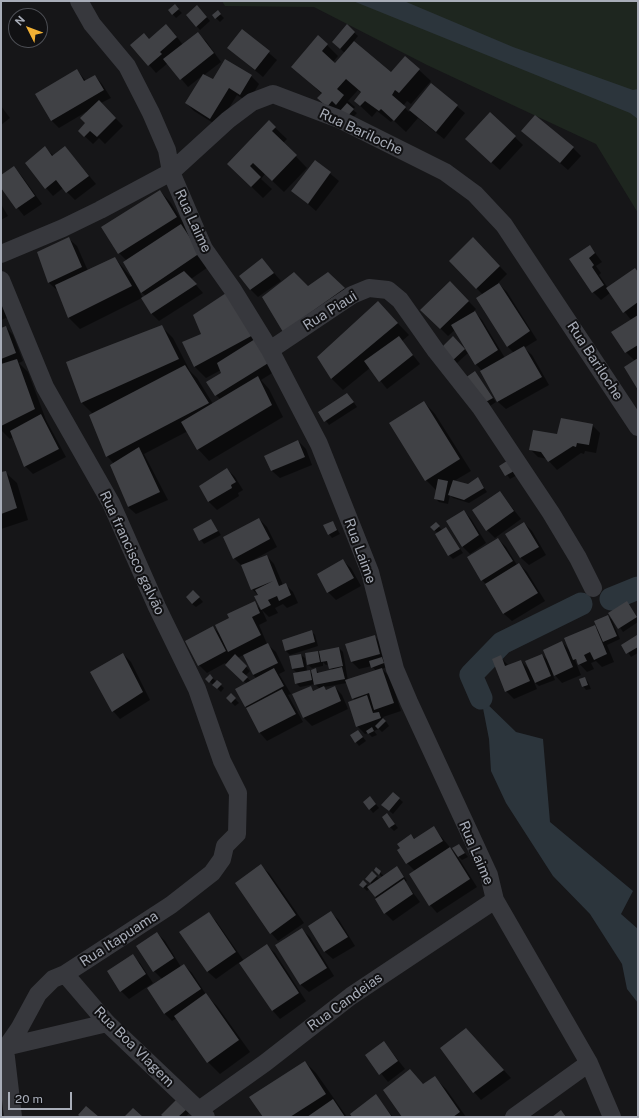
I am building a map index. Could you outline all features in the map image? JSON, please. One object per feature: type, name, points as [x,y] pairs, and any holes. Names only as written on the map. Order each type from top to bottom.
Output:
[{"type":"street","name":"Rua Laime","points":[[79,1],[92,24],[126,66],[151,113],[167,150],[170,172],[204,249],[233,290],[270,350],[319,444],[370,572],[395,669],[430,751],[489,874],[495,900],[589,1063],[612,1117]]},
{"type":"street","name":"Rua Bariloche","points":[[1,254],[63,228],[100,210],[170,172],[252,102],[273,94],[339,119],[445,172],[475,194],[504,225],[638,427]]},
{"type":"street","name":"Rua francisco galvão","points":[[1,280],[45,387],[111,503],[157,607],[197,689],[222,761],[238,792],[237,834]]},
{"type":"street","name":"Rua Piaui","points":[[270,350],[352,295],[369,288],[388,290],[400,300],[436,351],[486,415],[551,513],[578,558],[593,588]]},
{"type":"street","name":"Rua Itapuama","points":[[3,1048],[19,1029],[38,994],[53,979],[65,974],[199,885],[212,873],[222,859],[225,846],[237,834]]},
{"type":"street","name":"Rua Candeias","points":[[203,1114],[265,1063],[351,996],[495,900]]},
{"type":"street","name":"Rua Boa VIagem","points":[[65,974],[107,1023],[203,1114]]},
{"type":"street","points":[[13,1117],[3,1048],[107,1023]]},
{"type":"street","points":[[514,1117],[589,1063]]},
{"type":"shaded area","points":[[222,1],[638,1],[638,213],[596,144],[427,65],[314,7],[225,6]]},
{"type":"shaded area","points":[[353,1],[404,1],[513,47],[633,90],[638,89],[638,119],[630,113]]},
{"type":"shaded area","points":[[481,698],[516,732],[543,739],[550,822],[633,891],[621,914],[638,929],[638,1003],[627,989],[622,964],[590,914],[553,876],[506,803],[491,771],[489,739]]},
{"type":"building","points":[[175,4],[179,9],[172,15],[168,10]]},
{"type":"building","points":[[197,5],[207,17],[196,27],[186,15]]},
{"type":"building","points":[[218,10],[221,14],[215,19],[212,15]]},
{"type":"building","points":[[166,24],[177,37],[160,52],[162,54],[148,66],[130,45],[144,33],[149,39]]},
{"type":"building","points":[[347,24],[355,32],[340,49],[332,42]]},
{"type":"building","points":[[242,29],[270,51],[255,70],[227,48]]},
{"type":"building","points":[[198,32],[214,53],[180,80],[163,59]]},
{"type":"building","points":[[318,35],[328,44],[322,51],[335,63],[354,41],[391,72],[405,56],[420,69],[399,93],[395,90],[392,95],[406,107],[394,121],[381,109],[379,111],[365,101],[360,106],[354,101],[361,92],[346,79],[337,89],[344,95],[336,105],[332,101],[327,107],[317,98],[322,93],[291,67]]},
{"type":"building","points":[[225,59],[252,75],[240,95],[229,88],[210,119],[185,103],[203,74],[213,79]]},
{"type":"building","points":[[77,69],[84,81],[95,75],[104,90],[51,121],[35,94]]},
{"type":"building","points":[[431,83],[458,105],[436,132],[409,110]]},
{"type":"building","points":[[99,100],[116,118],[97,137],[90,131],[84,137],[78,131],[85,123],[80,118]]},
{"type":"building","points":[[347,103],[354,109],[346,118],[339,112]]},
{"type":"building","points":[[490,112],[516,136],[491,163],[465,139]]},
{"type":"building","points":[[535,115],[574,147],[560,163],[521,131]]},
{"type":"building","points":[[269,120],[276,127],[272,131],[297,155],[272,181],[253,163],[250,166],[261,177],[251,187],[227,164]]},
{"type":"building","points":[[45,146],[52,156],[65,146],[89,176],[66,193],[56,180],[45,189],[25,163]]},
{"type":"building","points":[[315,160],[331,172],[308,204],[291,191]]},
{"type":"building","points":[[14,166],[35,196],[16,209],[1,188],[1,175]]},
{"type":"building","points":[[160,190],[177,217],[118,254],[101,227]]},
{"type":"building","points":[[181,224],[200,253],[141,293],[123,262]]},
{"type":"building","points":[[69,237],[82,267],[48,283],[37,252]]},
{"type":"building","points":[[473,237],[500,266],[476,289],[449,261]]},
{"type":"building","points":[[590,245],[595,253],[589,258],[594,265],[592,267],[604,285],[592,293],[569,259]]},
{"type":"building","points":[[115,257],[132,286],[68,318],[55,285]]},
{"type":"building","points":[[262,258],[274,273],[250,290],[239,276]]},
{"type":"building","points":[[635,268],[638,272],[638,302],[623,313],[606,288]]},
{"type":"building","points":[[184,271],[197,284],[151,314],[141,298]]},
{"type":"building","points":[[294,272],[308,286],[328,272],[345,288],[283,332],[262,297]]},
{"type":"building","points":[[450,281],[469,301],[440,329],[420,310]]},
{"type":"building","points":[[499,283],[530,331],[507,347],[476,298]]},
{"type":"building","points":[[229,291],[255,334],[194,367],[182,342],[201,334],[193,315]]},
{"type":"building","points":[[378,301],[398,323],[331,379],[317,357]]},
{"type":"building","points":[[475,311],[498,350],[475,365],[451,325]]},
{"type":"building","points":[[638,315],[638,345],[625,353],[611,332]]},
{"type":"building","points":[[162,325],[179,359],[81,403],[66,362]]},
{"type":"building","points":[[6,326],[16,353],[1,359],[1,328]]},
{"type":"building","points":[[399,336],[413,355],[379,382],[364,361]]},
{"type":"building","points":[[453,336],[465,349],[452,361],[440,349]]},
{"type":"building","points":[[255,339],[270,362],[215,396],[206,382],[221,373],[217,363]]},
{"type":"building","points":[[524,346],[542,377],[497,402],[480,371]]},
{"type":"building","points":[[638,358],[638,390],[624,367]]},
{"type":"building","points":[[17,359],[35,409],[1,426],[1,364]]},
{"type":"building","points":[[185,365],[209,403],[106,457],[89,415]]},
{"type":"building","points":[[475,371],[493,398],[482,404],[465,378]]},
{"type":"building","points":[[258,376],[272,405],[197,450],[181,422]]},
{"type":"building","points":[[347,393],[354,402],[324,422],[318,412]]},
{"type":"building","points":[[424,401],[460,459],[425,481],[389,423]]},
{"type":"building","points":[[41,414],[59,449],[24,467],[10,431]]},
{"type":"building","points":[[561,418],[593,424],[589,445],[577,443],[576,447],[573,446],[548,462],[541,452],[529,450],[533,430],[557,434]]},
{"type":"building","points":[[298,440],[305,457],[271,471],[264,456]]},
{"type":"building","points":[[139,447],[160,492],[128,507],[110,465]]},
{"type":"building","points":[[510,459],[516,470],[505,476],[499,466]]},
{"type":"building","points":[[227,468],[236,482],[231,485],[232,488],[208,502],[199,486]]},
{"type":"building","points":[[6,471],[17,508],[1,514],[1,472]]},
{"type":"building","points":[[478,477],[484,488],[464,500],[448,495],[453,480],[468,484]]},
{"type":"building","points":[[438,479],[448,481],[444,501],[434,499]]},
{"type":"building","points":[[500,491],[514,511],[486,531],[472,510]]},
{"type":"building","points":[[464,510],[479,535],[462,547],[446,521]]},
{"type":"building","points":[[259,518],[270,539],[233,559],[223,537]]},
{"type":"building","points":[[211,519],[218,531],[199,541],[193,529]]},
{"type":"building","points":[[333,521],[337,530],[328,535],[323,525]]},
{"type":"building","points":[[436,522],[440,526],[434,531],[430,527]]},
{"type":"building","points":[[524,522],[539,547],[520,558],[505,534]]},
{"type":"building","points":[[446,527],[460,549],[448,556],[435,534]]},
{"type":"building","points":[[498,538],[513,561],[481,581],[467,557]]},
{"type":"building","points":[[267,555],[279,586],[286,583],[291,595],[279,601],[277,596],[268,600],[271,605],[261,610],[254,596],[258,595],[255,590],[273,581],[251,590],[241,565]]},
{"type":"building","points":[[343,559],[354,578],[327,593],[317,574]]},
{"type":"building","points":[[519,563],[538,593],[503,614],[485,584]]},
{"type":"building","points":[[193,590],[200,597],[192,604],[186,597]]},
{"type":"building","points":[[255,601],[260,613],[252,617],[261,635],[228,652],[215,625],[229,618],[227,614]]},
{"type":"building","points":[[627,601],[637,617],[618,629],[608,613]]},
{"type":"building","points":[[608,615],[617,636],[603,642],[594,621]]},
{"type":"building","points":[[595,625],[607,654],[594,660],[590,652],[584,655],[587,661],[578,665],[576,659],[573,660],[564,638]]},
{"type":"building","points":[[213,626],[226,651],[198,666],[185,641]]},
{"type":"building","points":[[312,630],[315,642],[285,651],[282,640]]},
{"type":"building","points":[[375,635],[380,654],[351,662],[345,644]]},
{"type":"building","points":[[637,635],[638,647],[626,654],[621,645]]},
{"type":"building","points":[[562,641],[573,667],[554,676],[543,650]]},
{"type":"building","points":[[268,643],[278,663],[253,675],[243,655]]},
{"type":"building","points":[[339,647],[343,666],[329,669],[327,661],[321,662],[319,651]]},
{"type":"building","points":[[318,651],[320,662],[307,665],[305,653]]},
{"type":"building","points":[[123,653],[143,692],[112,712],[90,672]]},
{"type":"building","points":[[235,654],[247,666],[242,672],[248,677],[243,682],[225,665]]},
{"type":"building","points":[[301,654],[304,667],[292,669],[289,656]]},
{"type":"building","points":[[542,654],[551,676],[535,683],[525,661]]},
{"type":"building","points":[[501,655],[505,666],[521,660],[530,681],[505,692],[492,659]]},
{"type":"building","points":[[382,657],[384,663],[371,668],[369,661]]},
{"type":"building","points":[[342,667],[345,679],[314,685],[311,670],[316,668],[317,673]]},
{"type":"building","points":[[274,668],[284,686],[245,707],[235,689]]},
{"type":"building","points":[[382,668],[394,703],[374,710],[369,693],[352,699],[345,680]]},
{"type":"building","points":[[310,670],[312,680],[295,684],[293,673]]},
{"type":"building","points":[[210,674],[213,678],[209,683],[205,679]]},
{"type":"building","points":[[585,677],[588,685],[582,687],[579,679]]},
{"type":"building","points":[[217,680],[222,684],[217,689],[212,685]]},
{"type":"building","points":[[311,686],[313,691],[324,686],[326,690],[335,686],[341,701],[303,718],[292,694]]},
{"type":"building","points":[[282,689],[296,714],[259,733],[246,708]]},
{"type":"building","points":[[231,693],[236,698],[231,703],[226,698]]},
{"type":"building","points":[[367,695],[373,713],[379,712],[381,718],[356,727],[348,702]]},
{"type":"building","points":[[383,718],[386,721],[378,729],[375,726]]},
{"type":"building","points":[[372,727],[374,731],[368,734],[366,731]]},
{"type":"building","points":[[358,730],[363,737],[355,743],[350,735]]},
{"type":"building","points":[[393,792],[400,798],[389,811],[381,805]]},
{"type":"building","points":[[370,796],[376,804],[369,810],[363,802]]},
{"type":"building","points":[[387,813],[395,824],[389,828],[382,817]]},
{"type":"building","points":[[434,826],[443,841],[406,864],[397,850],[400,848],[397,844],[411,834],[414,839]]},
{"type":"building","points":[[459,844],[465,853],[458,857],[452,848]]},
{"type":"building","points":[[450,847],[470,879],[429,906],[409,874]]},
{"type":"building","points":[[261,864],[296,915],[270,934],[235,883]]},
{"type":"building","points":[[397,866],[404,877],[375,897],[367,887]]},
{"type":"building","points":[[376,867],[381,871],[379,875],[374,870]]},
{"type":"building","points":[[372,871],[377,876],[370,883],[365,879]]},
{"type":"building","points":[[404,879],[413,894],[384,914],[375,899]]},
{"type":"building","points":[[363,880],[367,884],[363,888],[359,885]]},
{"type":"building","points":[[331,911],[348,937],[324,952],[308,926]]},
{"type":"building","points":[[209,912],[236,952],[207,972],[179,932]]},
{"type":"building","points":[[302,928],[327,968],[300,985],[275,945]]},
{"type":"building","points":[[157,932],[174,958],[153,972],[136,946]]},
{"type":"building","points":[[267,944],[299,993],[272,1011],[239,963]]},
{"type":"building","points":[[133,954],[146,974],[120,992],[107,971]]},
{"type":"building","points":[[184,964],[201,989],[164,1014],[147,988]]},
{"type":"building","points":[[206,993],[239,1040],[207,1063],[174,1016]]},
{"type":"building","points":[[466,1028],[504,1070],[473,1093],[440,1048]]},
{"type":"building","points":[[384,1041],[398,1061],[379,1075],[365,1055]]},
{"type":"building","points":[[305,1061],[326,1094],[290,1117],[263,1117],[249,1097]]},
{"type":"building","points":[[410,1069],[423,1084],[435,1076],[460,1112],[453,1117],[402,1117],[383,1090]]},
{"type":"building","points":[[376,1094],[392,1117],[352,1117],[350,1114]]},
{"type":"building","points":[[177,1099],[187,1109],[178,1117],[164,1117],[161,1115]]},
{"type":"building","points":[[333,1099],[345,1117],[307,1117]]},
{"type":"building","points":[[86,1106],[99,1117],[81,1117],[78,1115]]},
{"type":"building","points":[[133,1108],[143,1117],[124,1117]]},
{"type":"building","points":[[561,1110],[566,1117],[552,1117]]},
{"type":"waterway","points":[[611,599],[638,588]]},
{"type":"waterway","points":[[481,698],[471,675],[502,643],[581,604]]}]
